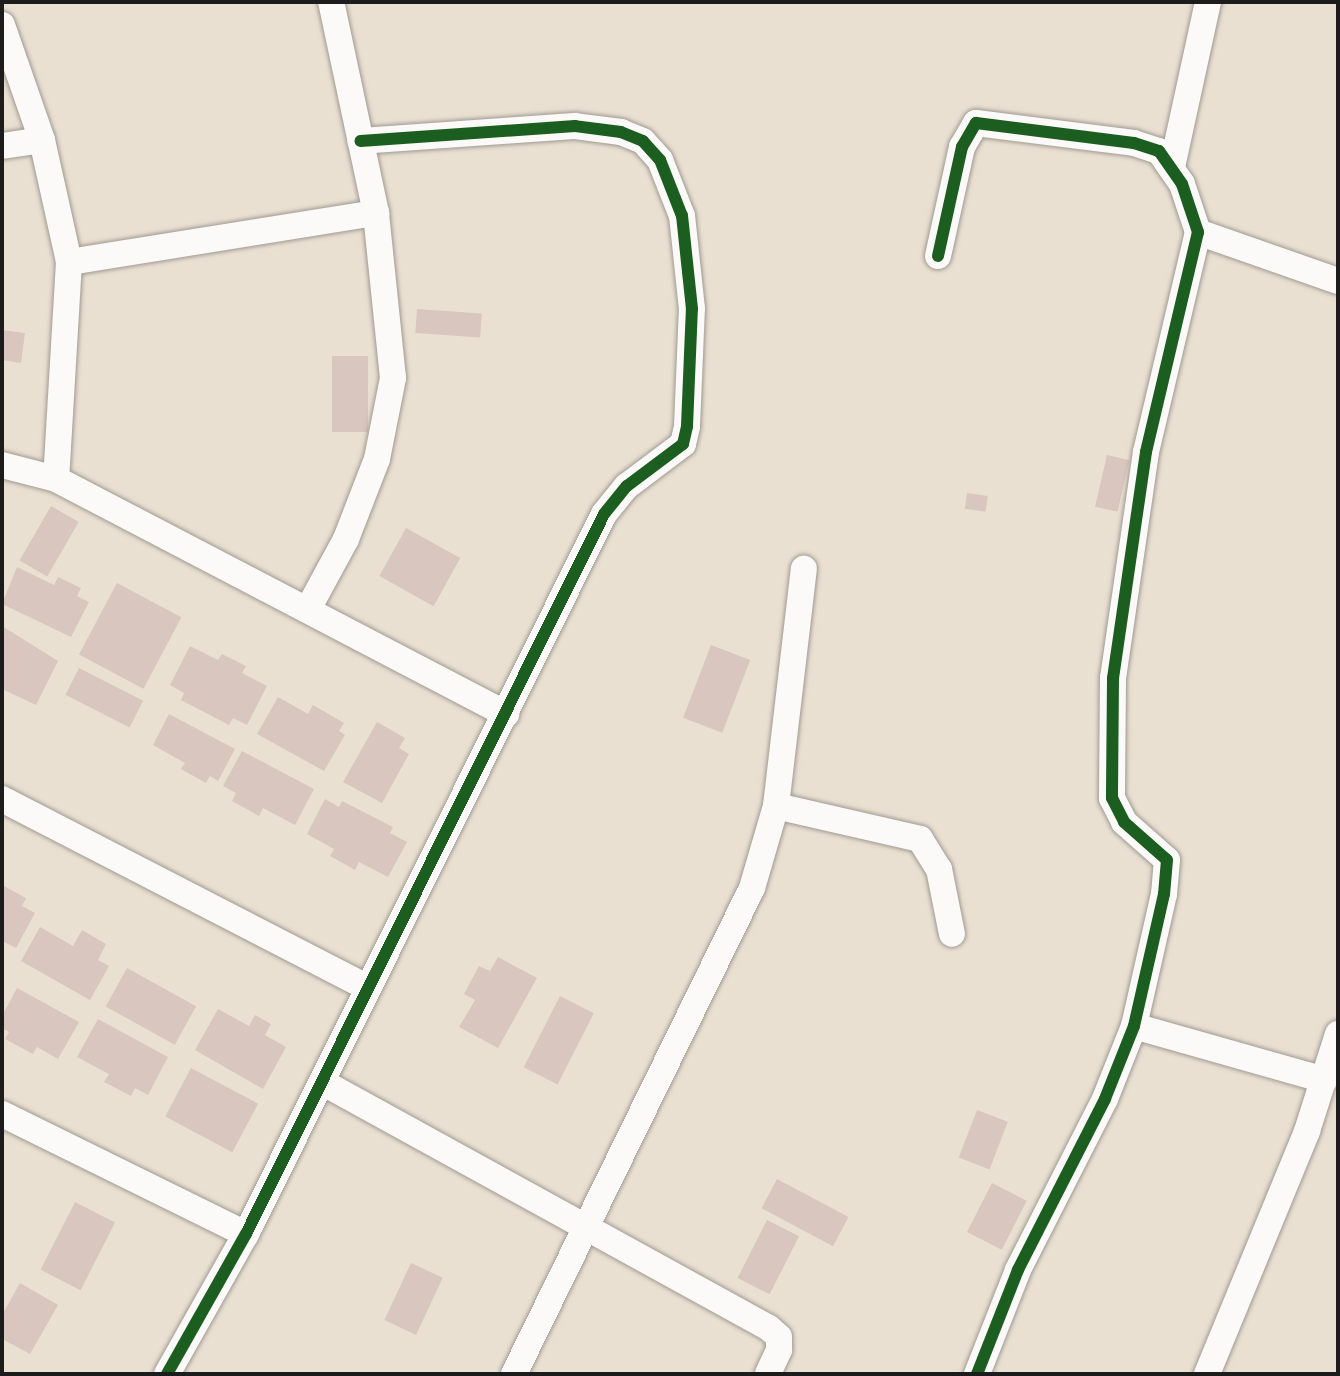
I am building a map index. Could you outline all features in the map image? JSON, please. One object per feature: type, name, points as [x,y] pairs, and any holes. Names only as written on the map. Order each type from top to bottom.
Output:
[{"type":"street","points":[[308,609],[346,539],[377,459],[393,378],[376,213],[331,2]]},
{"type":"street","points":[[1172,167],[1208,2]]},
{"type":"street","points":[[2,25],[42,140],[69,262],[56,479]]},
{"type":"street","points":[[938,256],[962,147],[976,123],[1134,143],[1159,151],[1172,167],[1198,232],[1146,452],[1113,678],[1112,798],[1124,822],[1163,855],[1169,867],[1134,1026],[1105,1099],[1018,1270],[977,1374]]},
{"type":"street","points":[[167,1374],[246,1234],[604,514],[627,486],[683,444],[690,405],[692,309],[682,216],[660,160],[643,141],[621,132],[575,126],[361,141]]},
{"type":"street","points":[[2,146],[42,140]]},
{"type":"street","points":[[69,262],[376,213]]},
{"type":"street","points":[[1198,232],[1338,281]]},
{"type":"street","points":[[2,465],[56,479],[506,714]]},
{"type":"street","points":[[514,1374],[752,888],[776,806],[804,569]]},
{"type":"street","points":[[2,799],[368,988]]},
{"type":"street","points":[[776,806],[920,839],[939,869],[952,934]]},
{"type":"street","points":[[1134,1026],[1325,1080]]},
{"type":"street","points":[[1207,1374],[1325,1080],[1338,1034]]},
{"type":"street","points":[[322,1082],[769,1328],[779,1337],[779,1350],[768,1374]]},
{"type":"street","points":[[2,1114],[246,1234]]},
{"type":"building","points":[[417,309],[482,314],[480,337],[415,333]]},
{"type":"building","points":[[2,330],[25,333],[21,363],[2,360]]},
{"type":"building","points":[[332,356],[368,356],[368,432],[332,432]]},
{"type":"building","points":[[1107,455],[1129,460],[1117,512],[1095,507]]},
{"type":"building","points":[[967,493],[988,496],[986,512],[965,509]]},
{"type":"building","points":[[51,506],[79,522],[47,577],[20,561]]},
{"type":"building","points":[[406,528],[460,558],[434,606],[379,576]]},
{"type":"building","points":[[17,567],[54,585],[58,577],[81,588],[77,596],[89,602],[71,637],[2,604]]},
{"type":"building","points":[[117,583],[181,617],[143,689],[79,655]]},
{"type":"building","points":[[2,626],[58,661],[36,705],[2,689]]},
{"type":"building","points":[[711,645],[750,660],[722,733],[683,718]]},
{"type":"building","points":[[190,646],[218,660],[222,654],[246,666],[242,673],[267,686],[247,725],[233,718],[229,725],[181,700],[184,693],[170,685]]},
{"type":"building","points":[[79,668],[143,701],[130,727],[65,695]]},
{"type":"building","points":[[278,697],[308,714],[313,705],[344,723],[339,731],[345,735],[324,771],[257,734]]},
{"type":"building","points":[[169,714],[235,749],[218,781],[210,776],[206,783],[181,769],[185,763],[153,745]]},
{"type":"building","points":[[377,722],[405,738],[399,748],[409,754],[382,803],[343,782]]},
{"type":"building","points":[[242,751],[314,789],[295,825],[263,808],[259,816],[232,801],[236,793],[223,786]]},
{"type":"building","points":[[325,799],[339,807],[342,801],[393,827],[390,833],[407,842],[388,877],[359,862],[355,870],[330,856],[334,849],[307,834]]},
{"type":"building","points":[[2,885],[26,898],[22,906],[35,913],[16,948],[2,941]]},
{"type":"building","points":[[40,927],[73,946],[82,930],[106,944],[98,960],[109,966],[90,1000],[21,961]]},
{"type":"building","points":[[498,957],[537,978],[498,1048],[459,1027],[475,1000],[464,994],[479,966],[490,971]]},
{"type":"building","points":[[127,968],[196,1006],[175,1045],[106,1006]]},
{"type":"building","points":[[17,988],[79,1022],[58,1059],[37,1047],[33,1054],[5,1039],[9,1032],[2,1028],[2,1016]]},
{"type":"building","points":[[560,996],[594,1013],[558,1085],[524,1067]]},
{"type":"building","points":[[218,1009],[249,1026],[255,1015],[271,1024],[265,1035],[286,1047],[263,1089],[195,1050]]},
{"type":"building","points":[[98,1019],[168,1057],[148,1095],[135,1088],[131,1096],[104,1082],[109,1074],[77,1057]]},
{"type":"building","points":[[191,1068],[258,1104],[232,1152],[165,1117]]},
{"type":"building","points":[[977,1110],[1008,1122],[990,1169],[959,1158]]},
{"type":"building","points":[[777,1179],[849,1217],[833,1246],[762,1208]]},
{"type":"building","points":[[992,1183],[1027,1201],[1002,1250],[967,1232]]},
{"type":"building","points":[[75,1202],[115,1222],[81,1290],[40,1270]]},
{"type":"building","points":[[767,1220],[799,1236],[770,1294],[737,1278]]},
{"type":"building","points":[[411,1263],[443,1278],[416,1335],[384,1320]]},
{"type":"building","points":[[20,1283],[58,1305],[30,1354],[2,1339],[2,1315]]},
{"type":"cycle path","points":[[938,256],[962,147],[976,123],[1134,143],[1159,151],[1182,184],[1198,232],[1146,452],[1113,678],[1112,798],[1124,822],[1167,860],[1164,894],[1134,1026],[1105,1099],[1018,1270],[977,1374]]},
{"type":"cycle path","points":[[167,1374],[246,1234],[604,514],[627,486],[683,444],[687,426],[692,309],[682,216],[660,160],[643,141],[621,132],[575,126],[361,141]]}]
